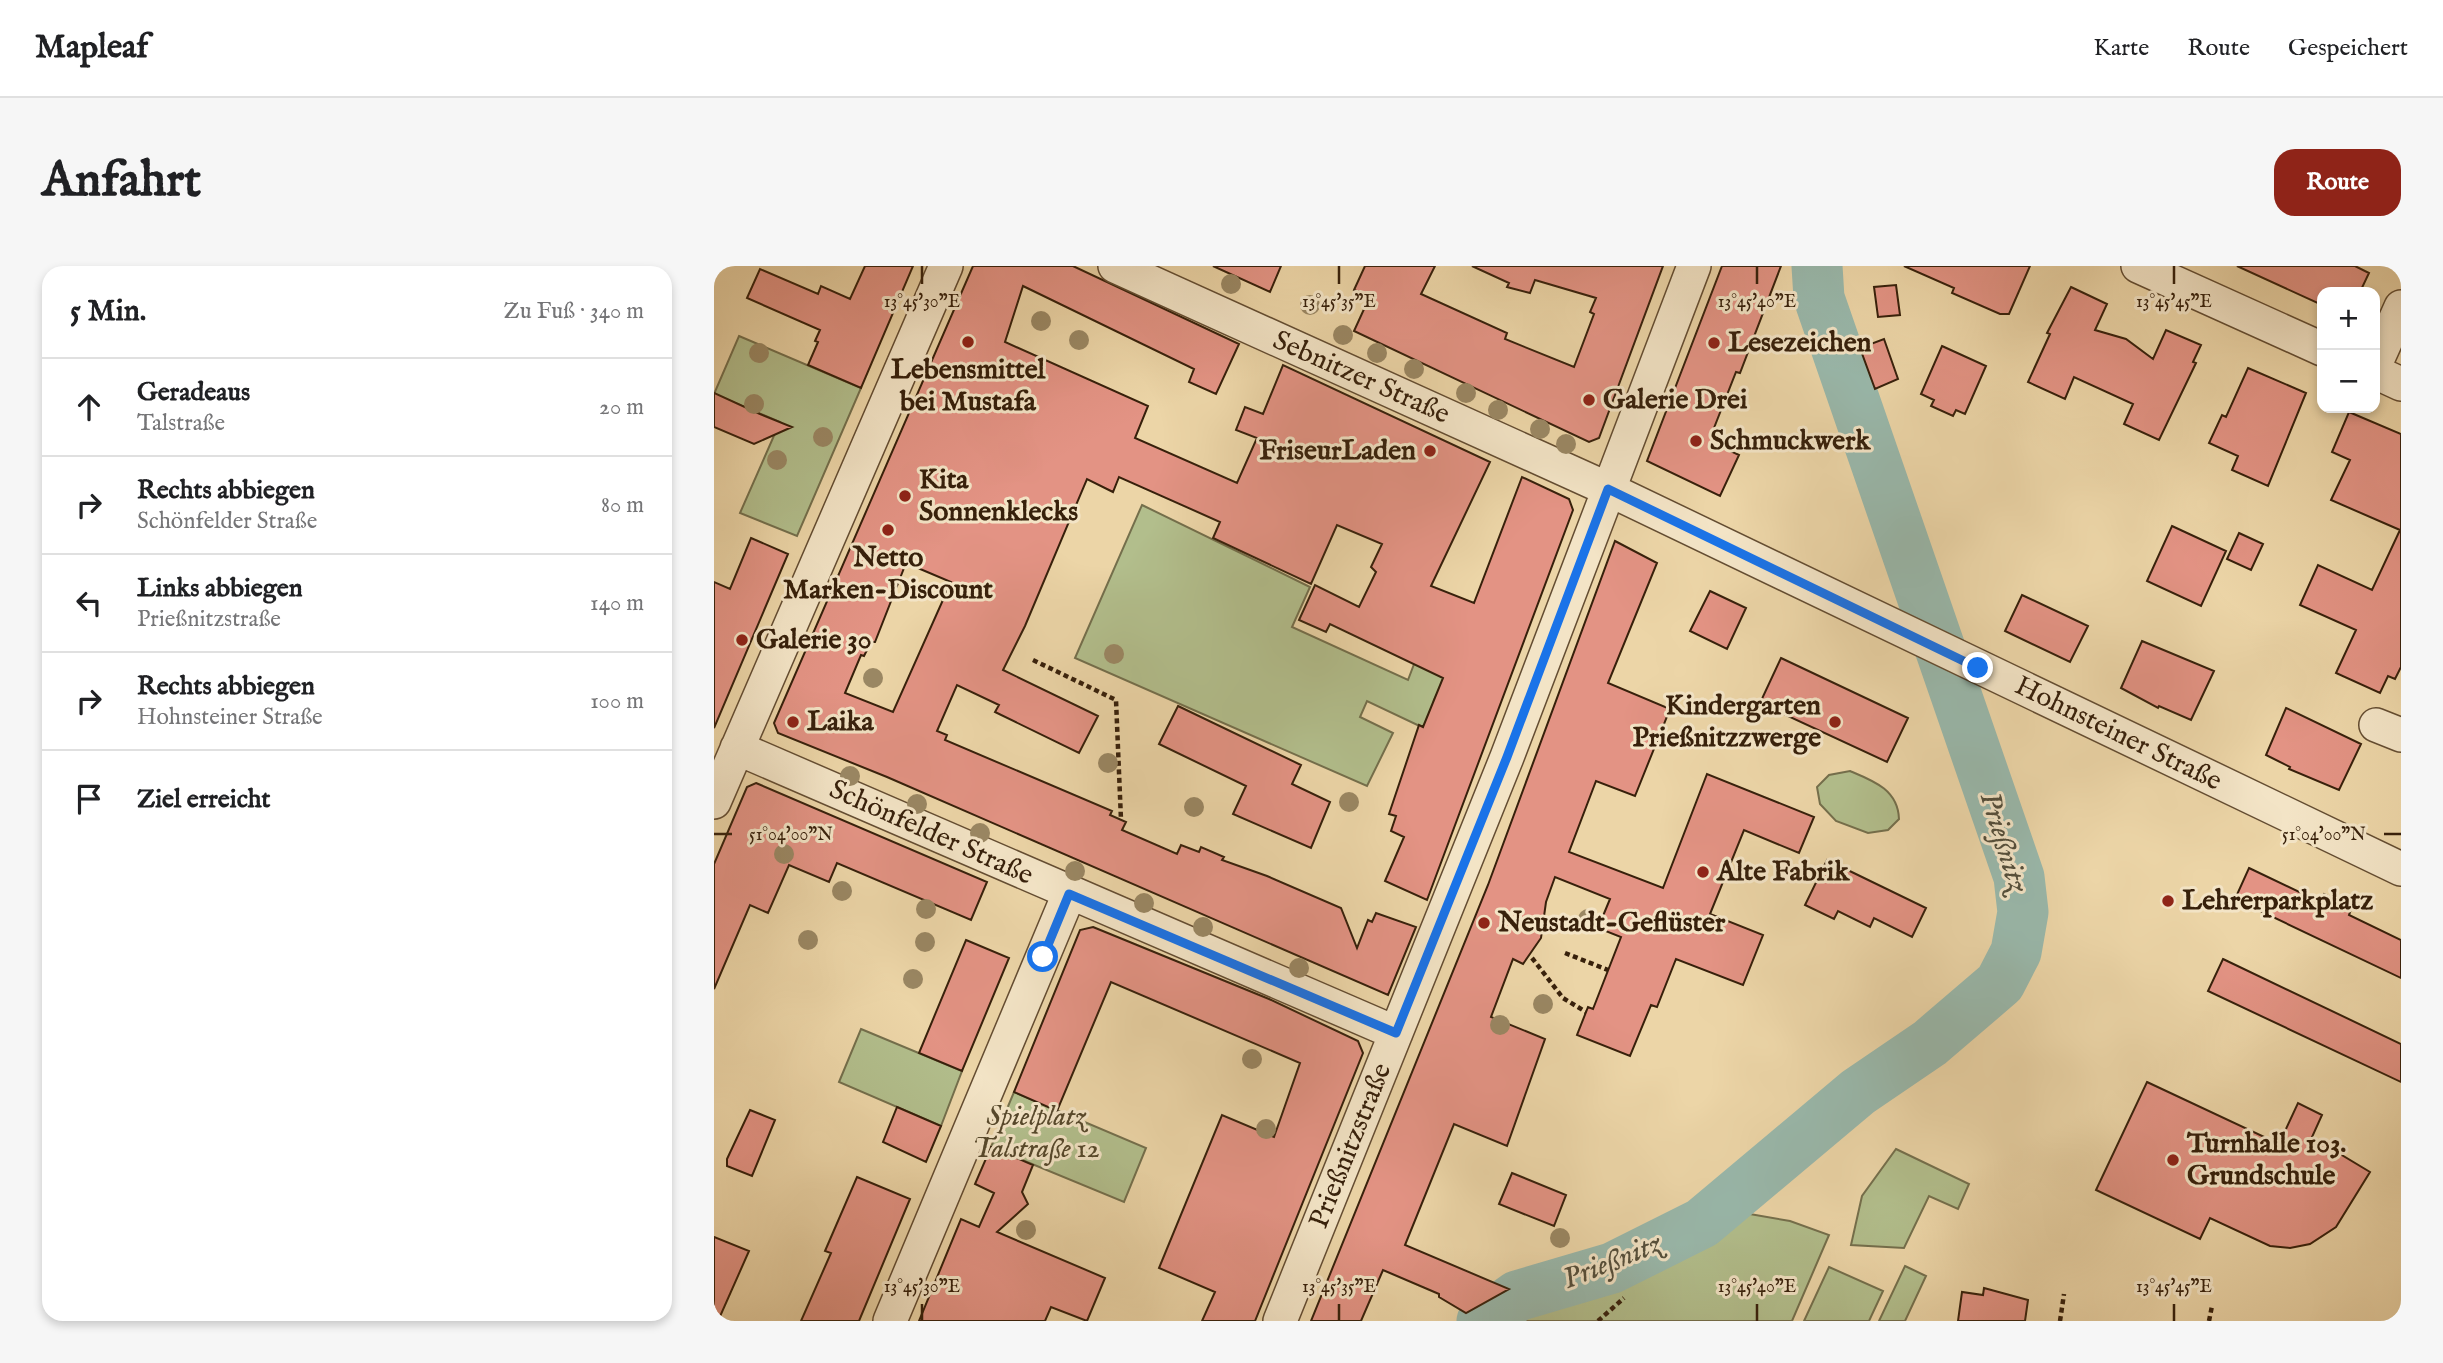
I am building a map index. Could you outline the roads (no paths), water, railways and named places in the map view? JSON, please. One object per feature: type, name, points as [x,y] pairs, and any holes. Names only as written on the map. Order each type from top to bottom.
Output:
[{"type":"street","points":[[714,802],[737,748],[838,546],[946,266]]},
{"type":"street","name":"Sebnitzer Straße","points":[[1115,266],[1608,489]]},
{"type":"street","name":"Prießnitzstraße","points":[[1280,1321],[1507,757],[1695,266]]},
{"type":"street","points":[[2138,266],[2317,347]]},
{"type":"street","points":[[2380,354],[2401,307]]},
{"type":"street","points":[[2380,374],[2401,384]]},
{"type":"street","name":"Hohnsteiner Straße","points":[[1608,489],[2401,869]]},
{"type":"street","name":"Schönfelder Straße","points":[[737,748],[1069,894],[1396,1033]]},
{"type":"street","points":[[890,1321],[1069,894]]},
{"type":"waterway","name":"Prießnitz","points":[[1482,1321],[1517,1296],[1612,1268],[1702,1223],[1858,1092],[1930,1043],[2000,983],[2016,952],[2023,912],[2019,877],[1819,298],[1817,266]]},
{"type":"place","name":"Lebensmittel bei Mustafa","points":[[968,342]]},
{"type":"place","name":"Lesezeichen","points":[[1714,343]]},
{"type":"place","name":"Galerie Drei","points":[[1589,400]]},
{"type":"place","name":"Schmuckwerk","points":[[1696,441]]},
{"type":"place","name":"FriseurLaden","points":[[1430,451]]},
{"type":"place","name":"Kita Sonnenklecks","points":[[905,496]]},
{"type":"place","name":"Netto Marken-Discount","points":[[888,530]]},
{"type":"place","name":"Galerie 30","points":[[742,640]]},
{"type":"place","name":"Laika","points":[[793,722]]},
{"type":"place","name":"Kindergarten Prießnitzzwerge","points":[[1835,722]]},
{"type":"place","name":"Alte Fabrik","points":[[1703,872]]},
{"type":"place","name":"Lehrerparkplatz","points":[[2168,901]]},
{"type":"place","name":"Neustadt-Geflüster","points":[[1484,923]]},
{"type":"place","name":"Turnhalle 103. Grundschule","points":[[2173,1160]]},
{"type":"park label","name":"Spielplatz Talstraße 12","points":[[1036,1133]]}]
